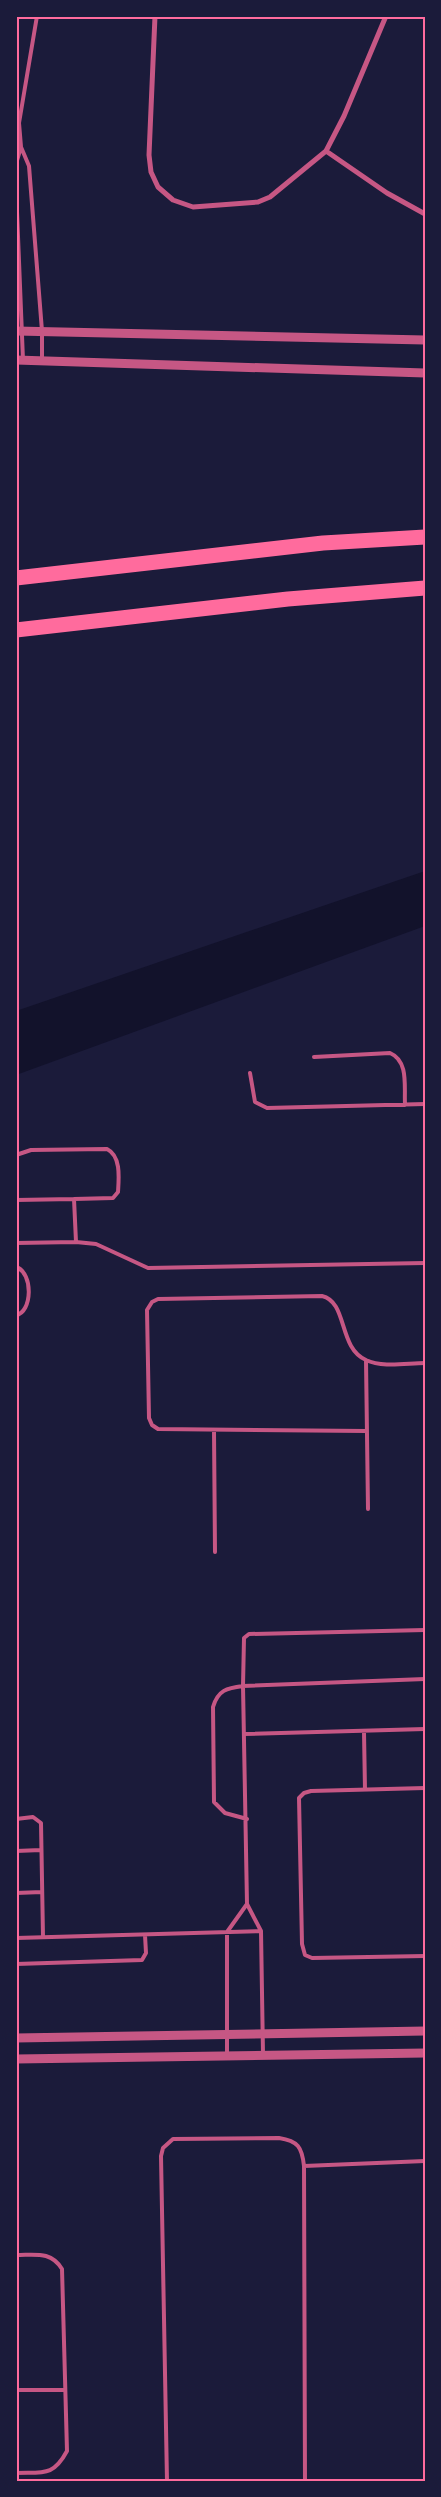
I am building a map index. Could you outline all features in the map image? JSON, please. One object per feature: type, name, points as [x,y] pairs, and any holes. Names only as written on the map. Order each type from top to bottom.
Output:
[{"type":"highway","points":[[16,578],[323,543],[425,537]]},
{"type":"highway","points":[[16,630],[288,599],[425,588]]},
{"type":"street","points":[[156,16],[149,155],[151,172],[158,187],[173,200],[193,208],[258,202],[280,190],[326,151],[344,116],[386,16]]},
{"type":"street","points":[[326,151],[387,193],[425,214]]},
{"type":"street","points":[[19,331],[425,340]]},
{"type":"street","points":[[20,360],[42,359],[425,373]]},
{"type":"street","points":[[16,2038],[425,2031]]},
{"type":"street","points":[[16,2059],[425,2053]]},
{"type":"lane","points":[[36,16],[19,123],[21,147],[29,166],[42,331],[42,359]]},
{"type":"lane","points":[[16,164],[21,147]]},
{"type":"lane","points":[[16,187],[20,360]]},
{"type":"lane","points":[[314,1057],[390,1053],[398,1057],[403,1064],[405,1105]]},
{"type":"lane","points":[[250,1073],[255,1102],[267,1108],[425,1104]]},
{"type":"lane","points":[[16,1155],[31,1150],[107,1148],[117,1157],[118,1192],[113,1198],[16,1200]]},
{"type":"lane","points":[[74,1199],[76,1242]]},
{"type":"lane","points":[[16,1243],[76,1242],[96,1244],[148,1268],[425,1263]]},
{"type":"lane","points":[[16,1267],[23,1269],[28,1276],[28,1282],[26,1309],[21,1314],[16,1315]]},
{"type":"lane","points":[[366,1431],[158,1429],[152,1425],[149,1418],[147,1310],[152,1302],[158,1298],[322,1296],[330,1298],[335,1304],[349,1343],[358,1355],[376,1364],[425,1363]]},
{"type":"lane","points":[[366,1360],[368,1508]]},
{"type":"lane","points":[[214,1431],[215,1552]]},
{"type":"lane","points":[[263,2054],[261,1931],[248,1904],[242,1686],[244,1638],[249,1634],[425,1630]]},
{"type":"lane","points":[[247,1819],[225,1814],[218,1809],[212,1795],[213,1707],[216,1698],[227,1688],[425,1679]]},
{"type":"lane","points":[[244,1734],[425,1729]]},
{"type":"lane","points":[[364,1732],[364,1790]]},
{"type":"lane","points":[[425,1788],[311,1791],[304,1793],[299,1798],[302,1944],[305,1955],[312,1958],[425,1956]]},
{"type":"lane","points":[[16,1819],[33,1817],[41,1823],[43,1938]]},
{"type":"lane","points":[[16,1851],[41,1850]]},
{"type":"lane","points":[[16,1894],[42,1892]]},
{"type":"lane","points":[[227,2055],[227,1932],[248,1904]]},
{"type":"lane","points":[[16,1938],[261,1931]]},
{"type":"lane","points":[[16,1964],[142,1960],[146,1953],[145,1934]]},
{"type":"lane","points":[[167,2481],[161,2156],[163,2148],[173,2138],[291,2140],[298,2144],[302,2151],[304,2166],[305,2481]]},
{"type":"lane","points":[[304,2166],[425,2161]]},
{"type":"lane","points":[[16,2255],[44,2255],[56,2259],[62,2269],[67,2451],[59,2466],[45,2472],[16,2473]]},
{"type":"lane","points":[[16,2390],[65,2390]]},
{"type":"shaded area","points":[[425,871],[425,926],[16,1075],[16,1011]]}]
